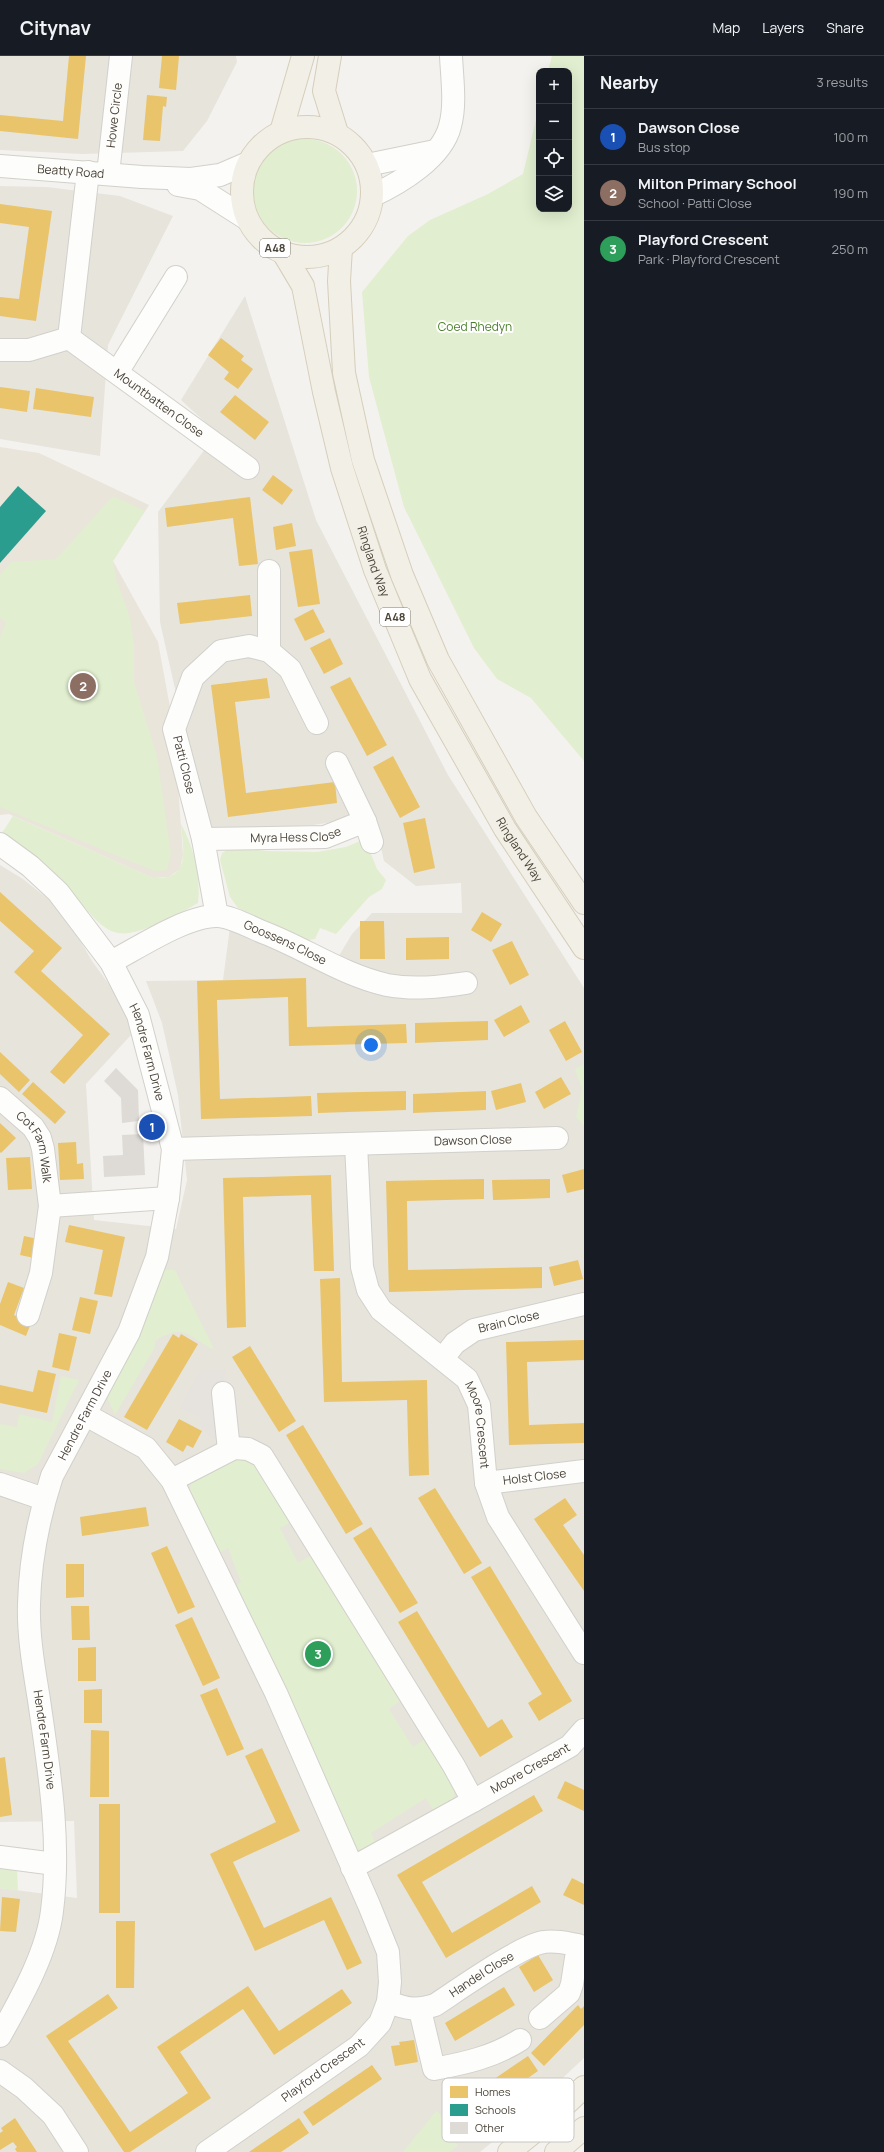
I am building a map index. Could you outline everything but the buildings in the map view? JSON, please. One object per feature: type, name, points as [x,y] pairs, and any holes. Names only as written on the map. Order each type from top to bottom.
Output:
[{"type":"main road","points":[[281,132],[304,56]]},
{"type":"main road","points":[[330,56],[324,91],[337,133]]},
{"type":"main road","name":"A48","points":[[300,127],[319,127],[337,133],[355,147],[367,165],[373,187],[372,205],[366,222],[355,237],[341,248],[323,256],[304,258],[284,254],[269,246],[256,234],[243,206],[243,176],[248,163],[257,150],[268,139],[281,132],[300,127]]},
{"type":"main road","name":"Ringland Way","points":[[341,248],[339,281],[344,373],[363,460],[402,575],[442,667],[526,817],[584,903]]},
{"type":"main road","name":"Ringland Way","points":[[284,254],[303,286],[324,392],[349,490],[375,570],[420,679],[505,829],[584,948]]},
{"type":"main road","points":[[574,2096],[584,2087]]},
{"type":"main road","points":[[574,2137],[584,2128]]},
{"type":"main road","points":[[510,2152],[522,2142]]},
{"type":"main road","points":[[556,2152],[568,2142]]},
{"type":"street","name":"Howe Circle","points":[[98,173],[121,56]]},
{"type":"street","points":[[372,196],[401,182],[445,141],[452,117],[451,56]]},
{"type":"street","points":[[367,165],[436,151]]},
{"type":"street","name":"Beatty Road","points":[[0,166],[142,177],[191,179],[220,175],[248,163]]},
{"type":"street","points":[[0,350],[29,350],[70,338],[98,173]]},
{"type":"street","name":"Beatty Road","points":[[142,177],[200,189],[248,219]]},
{"type":"street","points":[[118,371],[176,277]]},
{"type":"street","name":"Mountbatten Close","points":[[70,338],[118,371],[248,468]]},
{"type":"street","points":[[268,571],[268,651],[290,669],[317,723]]},
{"type":"street","name":"Patti Close","points":[[217,916],[203,839],[174,729],[194,677],[221,651],[249,646],[268,651]]},
{"type":"street","points":[[337,763],[366,821],[372,842]]},
{"type":"street","name":"Myra Hess Close","points":[[203,839],[324,837],[366,821]]},
{"type":"street","name":"Hendre Farm Drive","points":[[0,844],[30,866],[58,892],[111,962],[138,1015],[173,1149],[168,1198],[157,1257],[129,1332],[86,1415],[52,1476],[44,1499],[34,1556],[29,1604],[31,1645],[54,1808],[55,1864],[52,1913],[38,1962],[0,2036]]},
{"type":"street","points":[[111,962],[171,930],[203,918],[217,916]]},
{"type":"street","name":"Goossens Close","points":[[217,916],[276,937],[342,970],[388,985],[431,988],[466,983]]},
{"type":"street","name":"Cot Farm Walk","points":[[0,1098],[33,1127],[40,1138],[50,1206],[41,1273],[28,1315]]},
{"type":"street","name":"Dawson Close","points":[[173,1149],[557,1138]]},
{"type":"street","name":"Moore Crescent","points":[[356,1144],[362,1267],[368,1290],[381,1310],[443,1358],[467,1379],[479,1405],[486,1484],[498,1517],[584,1653]]},
{"type":"street","points":[[50,1206],[168,1198]]},
{"type":"street","name":"Brain Close","points":[[443,1358],[455,1343],[474,1330],[584,1304]]},
{"type":"street","points":[[223,1393],[229,1450]]},
{"type":"street","name":"Playford Crescent","points":[[86,1415],[146,1448],[172,1480],[276,1692],[388,1952],[390,1982],[388,2002],[380,2023],[360,2046],[207,2152]]},
{"type":"street","points":[[172,1480],[234,1448],[248,1449],[262,1456],[454,1766],[473,1801],[352,1868]]},
{"type":"street","name":"Holst Close","points":[[486,1484],[584,1472]]},
{"type":"street","points":[[0,1484],[44,1499]]},
{"type":"street","name":"Moore Crescent","points":[[473,1801],[577,1750],[584,1730]]},
{"type":"street","points":[[0,1857],[55,1864]]},
{"type":"street","name":"Handel Close","points":[[420,2010],[435,2005],[524,1949],[543,1942],[559,1941],[578,1945],[572,1984],[569,1993],[540,2018]]},
{"type":"street","points":[[388,2002],[404,2008],[420,2010],[434,2069],[463,2063],[502,2051],[520,2040]]},
{"type":"street","points":[[0,2071],[24,2088],[53,2115],[77,2152]]},
{"type":"shaded area","points":[[0,56],[236,56],[237,62],[207,121],[183,151],[82,154],[0,150]]},
{"type":"shaded area","points":[[0,186],[47,187],[120,196],[173,216],[108,345],[100,456],[0,439]]},
{"type":"shaded area","points":[[245,296],[316,520],[448,775],[584,988],[584,2058],[563,2078],[442,2078],[442,2142],[492,2142],[480,2152],[0,2152],[0,1888],[77,1898],[74,1821],[0,1822],[0,865],[23,879],[63,911],[92,961],[124,1005],[131,1035],[86,1084],[94,1220],[176,1229],[187,1180],[178,1095],[162,1023],[146,981],[223,980],[230,927],[328,974],[352,934],[372,913],[462,913],[461,883],[416,886],[384,861],[374,816],[313,825],[213,831],[184,729],[160,622],[158,512],[217,433],[181,400]]},
{"type":"shaded area","points":[[0,447],[39,453],[149,505],[113,561],[158,642],[174,729],[183,855],[180,869],[169,877],[153,878],[9,814],[0,815]]},
{"type":"shaded area","points":[[225,1369],[232,1432],[214,1439],[201,1427],[200,1417],[180,1408],[200,1371]]},
{"type":"green space","name":"Coed Rhedyn","points":[[552,56],[584,56],[584,761],[531,698],[497,679],[474,648],[404,507],[369,377],[362,292],[408,236],[430,220],[488,194],[523,174],[536,120],[536,212],[572,212],[572,68],[549,68]]},
{"type":"green space","points":[[305,139],[325,143],[342,154],[353,171],[357,191],[353,211],[342,228],[325,239],[305,243],[285,239],[268,228],[257,211],[253,191],[257,171],[268,154],[285,143]]},
{"type":"green space","points":[[113,496],[145,511],[113,561],[116,579],[130,617],[134,644],[134,682],[157,756],[171,854],[167,870],[155,871],[0,807],[0,637],[6,623],[0,618],[0,575],[11,562],[56,559]]},
{"type":"green space","points":[[13,816],[153,878],[168,877],[175,874],[179,869],[183,855],[181,824],[190,842],[196,862],[199,893],[198,903],[148,928],[126,933],[112,931],[100,924],[76,898],[2,833]]},
{"type":"green space","points":[[365,839],[377,869],[386,880],[382,889],[369,897],[336,934],[320,928],[315,939],[308,940],[238,908],[230,897],[220,860],[222,853],[232,847],[267,851],[317,852],[346,847]]},
{"type":"green space","points":[[584,1064],[583,1125],[576,1117],[582,1089],[575,1069]]},
{"type":"green space","points":[[162,1270],[175,1270],[214,1349],[189,1335],[179,1332],[165,1335],[156,1340],[154,1349],[115,1415],[108,1400],[107,1387]]},
{"type":"green space","points":[[61,1376],[79,1380],[38,1464],[24,1473],[0,1469],[0,1424],[17,1427],[19,1414],[52,1422]]},
{"type":"green space","points":[[238,1456],[252,1459],[292,1522],[280,1528],[298,1563],[312,1555],[400,1701],[389,1709],[413,1747],[425,1739],[456,1787],[452,1803],[441,1811],[433,1810],[426,1798],[371,1833],[377,1846],[370,1849],[357,1849],[345,1838],[233,1589],[241,1582],[228,1548],[216,1554],[189,1494],[191,1482]]},
{"type":"green space","points":[[0,1866],[17,1867],[18,1891],[0,1888]]},
{"type":"green space","points":[[437,2110],[442,2117],[442,2142],[455,2142],[458,2145],[450,2152],[403,2152]]},
{"type":"place","name":"Milton Primary School","points":[[83,686]]},
{"type":"place","name":"Dawson Close","points":[[152,1127]]},
{"type":"place","name":"Playford Crescent","points":[[318,1654]]}]
